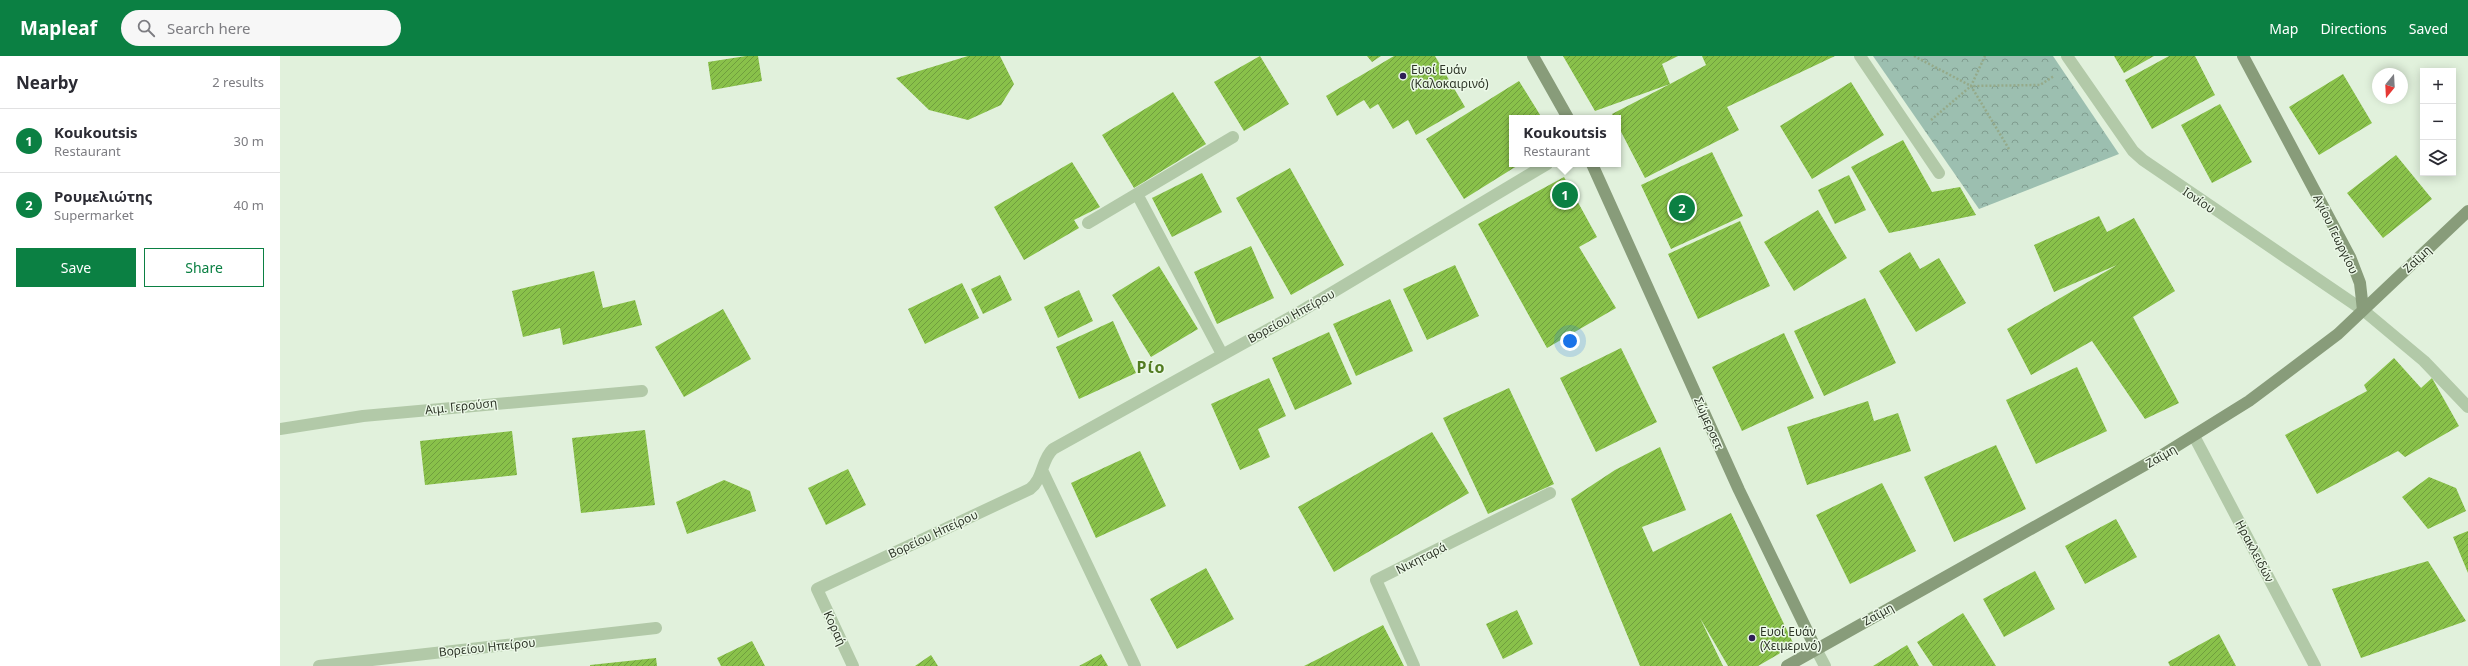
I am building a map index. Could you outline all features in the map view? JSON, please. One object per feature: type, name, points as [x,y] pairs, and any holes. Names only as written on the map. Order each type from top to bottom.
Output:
[{"type":"street","points":[[1533,56],[1566,115]]},
{"type":"street","points":[[1860,56],[1939,172]]},
{"type":"street","name":"Αγίου Γεωργίου","points":[[2243,56],[2350,256],[2360,284],[2363,310]]},
{"type":"street","name":"Ιονίου","points":[[2070,60],[2133,151],[2143,160],[2363,310]]},
{"type":"street","points":[[1088,223],[1233,137]]},
{"type":"street","name":"Βορείου Ηπείρου","points":[[817,589],[1030,489],[1043,472],[1046,459],[1053,449],[1413,246],[1542,167]]},
{"type":"street","name":"Σώμερσετ","points":[[1593,167],[1742,497],[1816,649]]},
{"type":"street","points":[[1136,194],[1222,354]]},
{"type":"street","name":"Ζαΐμη","points":[[1816,649],[2194,436],[2303,362],[2363,310],[2468,211]]},
{"type":"street","points":[[2363,310],[2424,361],[2468,407]]},
{"type":"street","name":"Αιμ. Γερούση","points":[[280,429],[370,416],[642,391]]},
{"type":"street","name":"Ηρακλειδών","points":[[2194,436],[2315,666]]},
{"type":"street","points":[[1043,472],[1135,666]]},
{"type":"street","name":"Νικηταρά","points":[[1414,666],[1376,580],[1550,493]]},
{"type":"street","name":"Κοραή","points":[[817,589],[853,666]]},
{"type":"street","name":"Βορείου Ηπείρου","points":[[319,666],[656,628]]},
{"type":"street","points":[[1787,666],[1816,649],[1825,666]]},
{"type":"path","points":[[1914,56],[1971,86],[2040,85],[2070,60]]},
{"type":"path","points":[[1913,134],[1971,86],[1985,56]]},
{"type":"path","points":[[1971,86],[2010,149]]},
{"type":"green space","points":[[1873,56],[2053,56],[2119,154],[1979,209]]},
{"type":"building","points":[[746,56],[758,56],[762,81],[712,90],[708,62]]},
{"type":"building","points":[[968,56],[1000,56],[1014,84],[1001,105],[968,120],[929,110],[896,78]]},
{"type":"building","points":[[1260,56],[1289,104],[1244,131],[1214,82]]},
{"type":"building","points":[[1367,56],[1381,56],[1372,62]]},
{"type":"building","name":"Ευοί Ευάν (Καλοκαιρινό)","points":[[1394,56],[1435,56],[1465,107],[1416,135],[1408,120],[1393,129],[1378,104],[1370,109],[1364,100],[1337,116],[1326,96]]},
{"type":"building","points":[[1563,56],[1678,56],[1662,64],[1670,84],[1595,111]]},
{"type":"building","points":[[1702,56],[1835,56],[1727,107],[1739,130],[1645,178],[1621,132],[1621,115],[1612,114],[1706,65]]},
{"type":"building","points":[[2114,56],[2154,56],[2124,73]]},
{"type":"building","points":[[2169,56],[2195,56],[2215,95],[2152,129],[2125,80]]},
{"type":"building","points":[[2343,74],[2372,123],[2319,155],[2289,107]]},
{"type":"building","points":[[1519,81],[1540,115],[1509,115],[1509,167],[1515,167],[1464,199],[1426,139]]},
{"type":"building","points":[[1851,82],[1884,135],[1812,179],[1780,126]]},
{"type":"building","points":[[1173,92],[1206,144],[1134,188],[1102,135]]},
{"type":"building","points":[[2220,104],[2252,162],[2212,183],[2181,125]]},
{"type":"building","points":[[1903,140],[1932,192],[1960,187],[1976,215],[1889,233],[1851,167]]},
{"type":"building","points":[[1712,152],[1743,216],[1671,249],[1641,185]]},
{"type":"building","points":[[2396,155],[2432,199],[2383,238],[2347,193]]},
{"type":"building","points":[[1072,162],[1100,207],[1074,220],[1079,228],[1024,260],[994,207]]},
{"type":"building","points":[[1290,168],[1344,265],[1291,295],[1236,198]]},
{"type":"building","points":[[1202,173],[1222,212],[1172,237],[1152,198]]},
{"type":"building","points":[[1849,175],[1866,210],[1835,224],[1818,190]]},
{"type":"building","points":[[1564,177],[1597,237],[1579,247],[1616,308],[1547,348],[1478,224]]},
{"type":"building","points":[[1818,210],[1847,258],[1794,291],[1764,242]]},
{"type":"building","points":[[2099,216],[2107,232],[2134,218],[2175,291],[2133,317],[2179,403],[2145,419],[2092,341],[2031,375],[2007,329],[2117,265],[2054,292],[2034,245]]},
{"type":"building","points":[[1740,221],[1770,286],[1698,319],[1668,254]]},
{"type":"building","points":[[1251,246],[1274,298],[1217,324],[1194,272]]},
{"type":"building","points":[[1910,252],[1920,269],[1939,258],[1966,303],[1916,332],[1879,271]]},
{"type":"building","points":[[1455,265],[1479,316],[1427,340],[1403,289]]},
{"type":"building","points":[[1159,266],[1198,329],[1151,357],[1112,295]]},
{"type":"building","points":[[594,271],[603,308],[635,300],[642,325],[563,345],[560,328],[523,337],[512,291]]},
{"type":"building","points":[[1000,275],[1012,300],[983,314],[971,289]]},
{"type":"building","points":[[962,283],[979,318],[925,344],[908,309]]},
{"type":"building","points":[[1079,290],[1093,321],[1058,338],[1044,307]]},
{"type":"building","points":[[1865,298],[1896,363],[1824,396],[1794,331]]},
{"type":"building","points":[[1390,299],[1413,351],[1356,376],[1333,324]]},
{"type":"building","points":[[723,309],[751,359],[684,397],[655,347]]},
{"type":"building","points":[[1113,321],[1136,373],[1079,399],[1056,347]]},
{"type":"building","points":[[1329,332],[1352,384],[1295,410],[1272,358]]},
{"type":"building","points":[[1784,333],[1814,398],[1742,431],[1712,367]]},
{"type":"building","points":[[1621,348],[1657,422],[1596,452],[1560,378]]},
{"type":"building","points":[[2394,358],[2421,388],[2432,378],[2459,426],[2405,457],[2398,451],[2317,494],[2285,435],[2367,391],[2364,385]]},
{"type":"building","points":[[2077,367],[2107,431],[2036,464],[2006,400]]},
{"type":"building","points":[[1269,378],[1286,416],[1258,429],[1270,457],[1240,470],[1211,404]]},
{"type":"building","points":[[1509,388],[1554,484],[1488,514],[1443,418]]},
{"type":"building","points":[[1868,401],[1874,421],[1898,413],[1911,451],[1807,485],[1787,427]]},
{"type":"building","points":[[645,430],[655,505],[581,513],[572,438]]},
{"type":"building","points":[[512,431],[517,475],[425,485],[420,441]]},
{"type":"building","points":[[1432,432],[1469,493],[1334,572],[1298,507]]},
{"type":"building","points":[[1996,445],[2026,509],[1954,542],[1924,477]]},
{"type":"building","points":[[1660,447],[1686,510],[1642,527],[1653,552],[1731,513],[1794,645],[1758,666],[1728,666],[1700,618],[1723,666],[1640,666],[1571,499],[1615,470]]},
{"type":"building","points":[[1140,451],[1166,506],[1096,538],[1071,483]]},
{"type":"building","points":[[848,469],[866,505],[826,525],[808,488]]},
{"type":"building","points":[[2429,477],[2456,488],[2466,511],[2428,529],[2402,497]]},
{"type":"building","points":[[724,480],[750,491],[756,511],[687,534],[676,502]]},
{"type":"building","points":[[1882,483],[1916,551],[1850,584],[1816,515]]},
{"type":"building","points":[[2116,519],[2137,557],[2085,584],[2065,546]]},
{"type":"building","points":[[2468,531],[2468,573],[2453,537]]},
{"type":"building","points":[[2428,561],[2466,621],[2361,658],[2332,589]]},
{"type":"building","points":[[1206,568],[1234,619],[1177,649],[1150,599]]},
{"type":"building","points":[[2035,571],[2055,609],[2004,637],[1983,599]]},
{"type":"building","points":[[1517,610],[1533,644],[1503,659],[1486,624]]},
{"type":"building","points":[[1963,613],[1996,666],[1933,666],[1917,642]]},
{"type":"building","points":[[1383,625],[1404,666],[1304,666],[1320,658]]},
{"type":"building","points":[[2219,634],[2236,666],[2170,666],[2168,662]]},
{"type":"building","points":[[752,641],[765,666],[721,666],[717,658]]},
{"type":"building","points":[[1907,645],[1919,666],[1873,666]]},
{"type":"building","points":[[1101,654],[1108,666],[1079,666]]},
{"type":"building","points":[[931,655],[938,666],[915,666]]},
{"type":"building","points":[[656,658],[657,666],[590,666],[590,665]]},
{"type":"place","name":"Ευοί Ευάν (Καλοκαιρινό)","points":[[1403,76]]},
{"type":"place","name":"Koukoutsis","points":[[1565,195]]},
{"type":"place","name":"Ρουμελιώτης","points":[[1682,208]]},
{"type":"place","name":"Ευοί Ευάν (Χειμερινό)","points":[[1752,638]]},
{"type":"district","name":"Ρίο","points":[[1151,367]]}]
